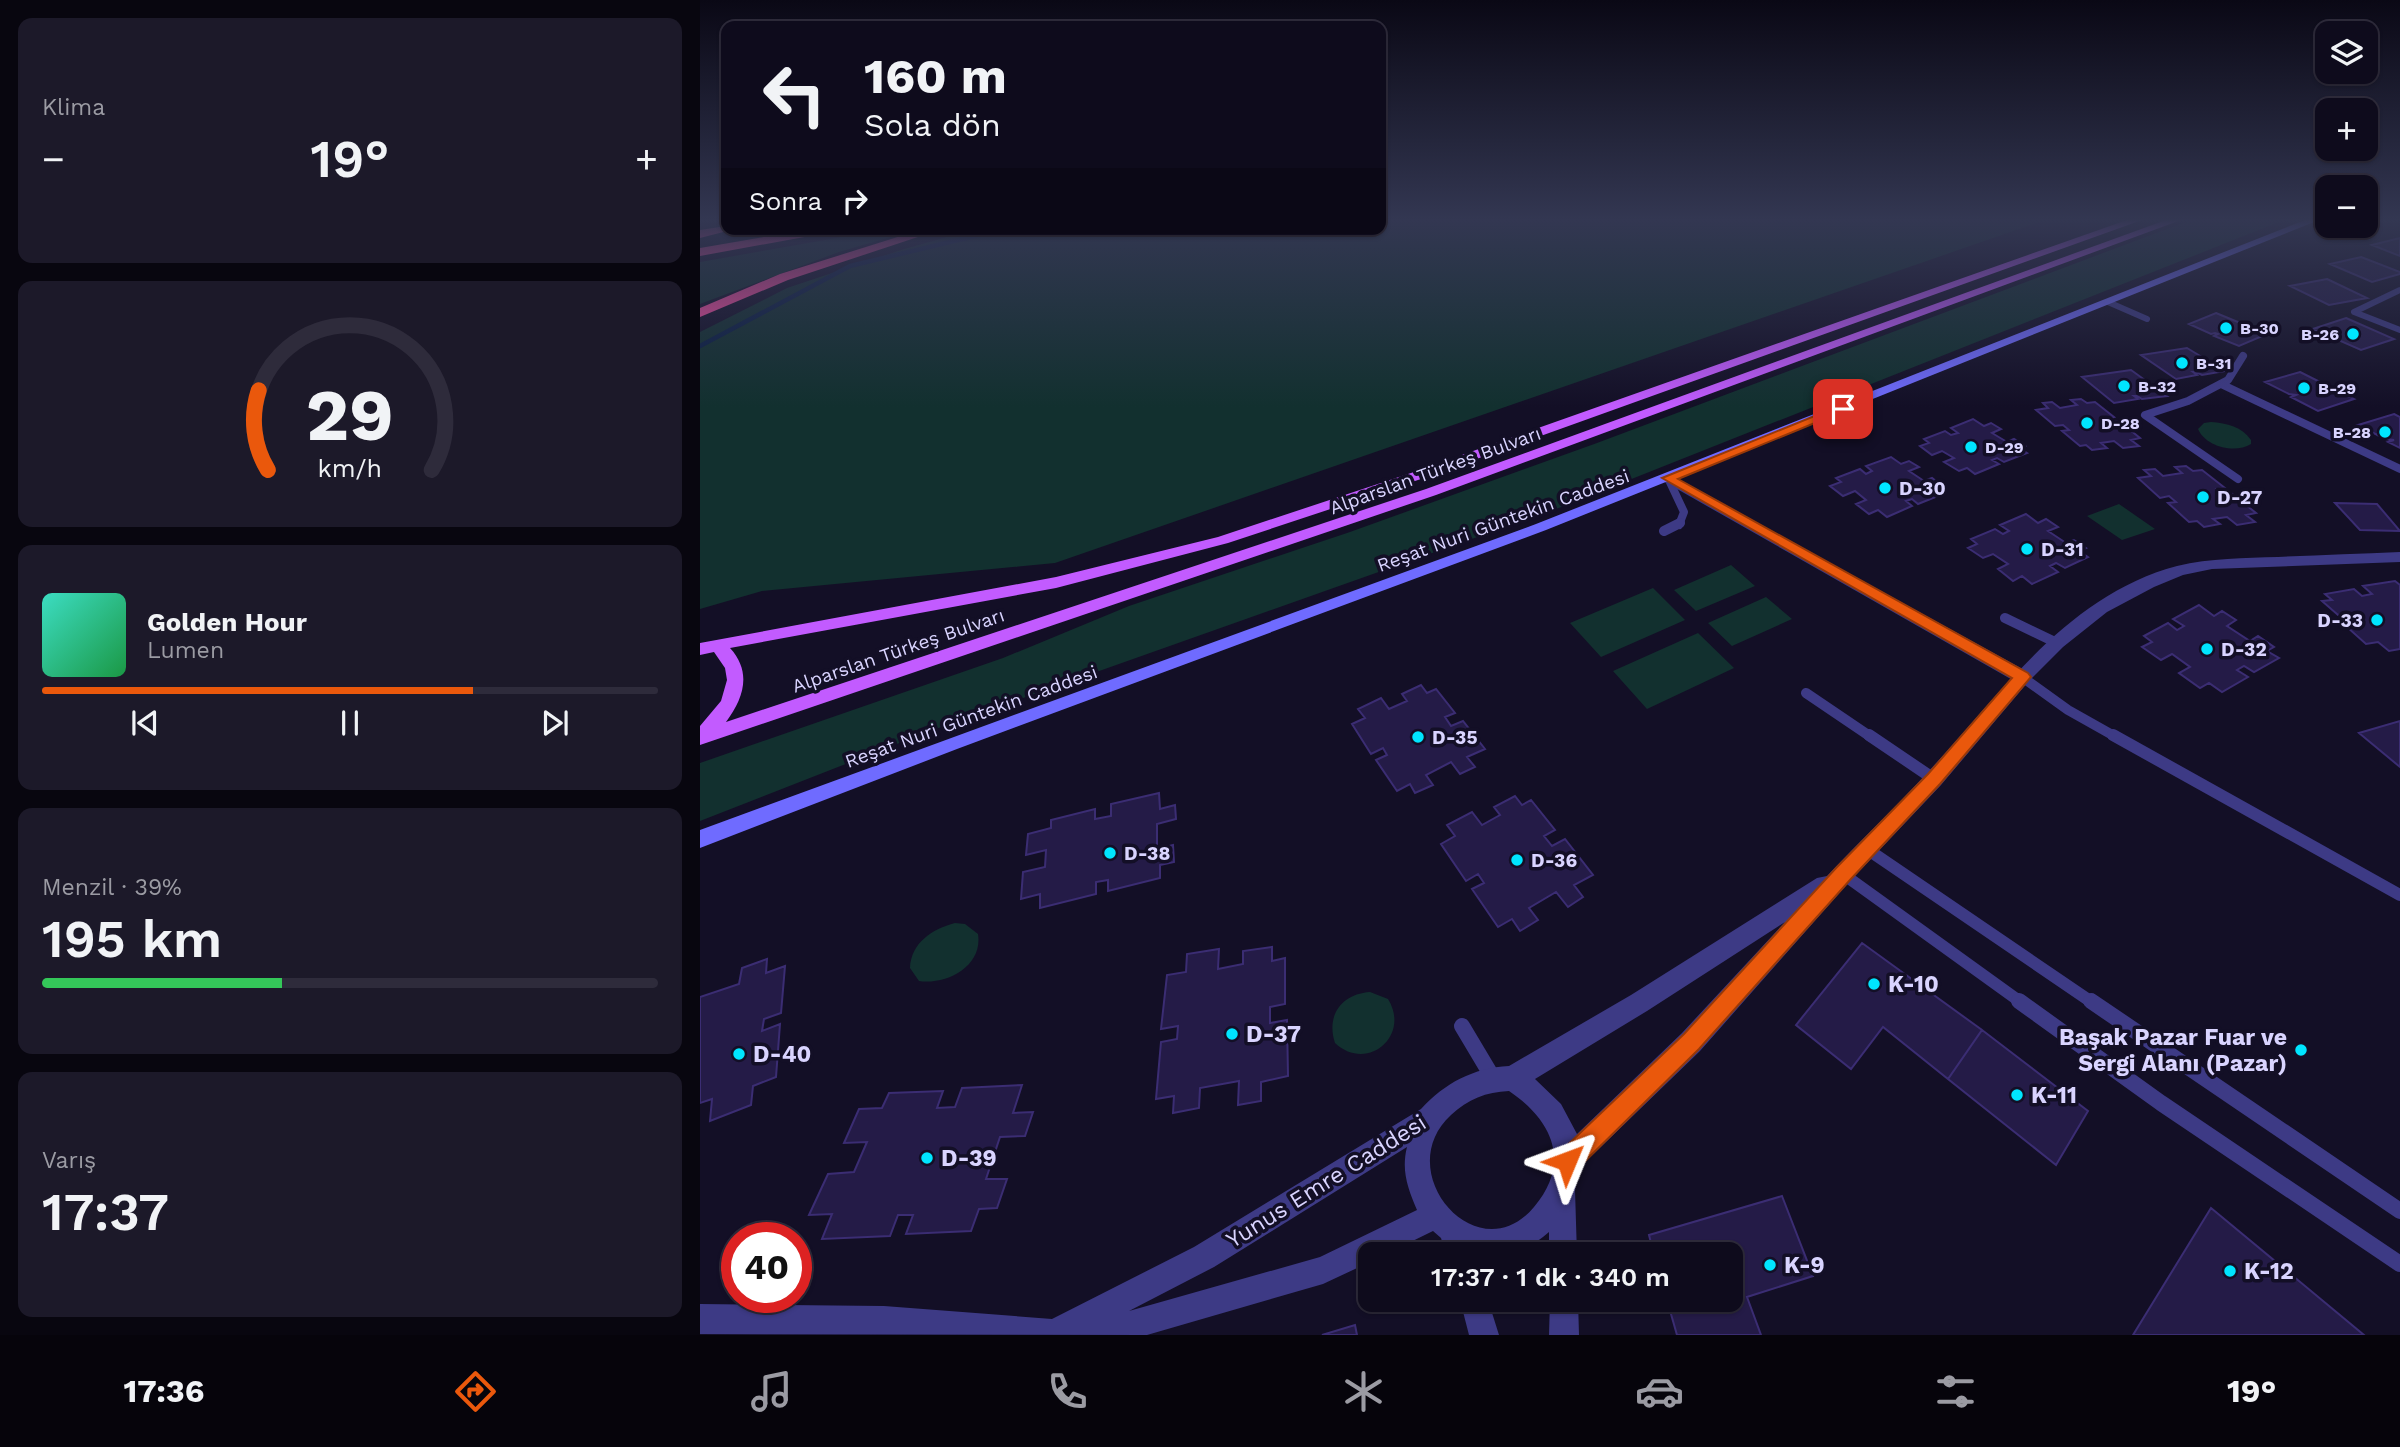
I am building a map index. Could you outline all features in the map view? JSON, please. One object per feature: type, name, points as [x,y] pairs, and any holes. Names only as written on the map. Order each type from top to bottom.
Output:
[{"type":"highway","points":[[700,313],[772,282]]},
{"type":"main road","name":"Alparslan Türkeş Bulvarı","points":[[709,647],[869,614],[1055,583],[1171,555],[1381,488],[1961,282]]},
{"type":"main road","name":"Alparslan Türkeş Bulvarı","points":[[700,737],[1431,492],[2005,282]]},
{"type":"main road","name":"Reşat Nuri Güntekin Caddesi","points":[[700,839],[1668,478],[2157,282]]},
{"type":"main road","points":[[700,737],[733,700],[737,672],[728,654],[709,647]]},
{"type":"street","points":[[1668,478],[2022,677]]},
{"type":"street","name":"Yunus Emre Caddesi","points":[[1567,1161],[1691,1042],[1843,874],[1934,779],[2022,677],[2057,643],[2101,608],[2148,583],[2179,571],[2212,564],[2400,557]]},
{"type":"street","name":"Yunus Emre Caddesi","points":[[1054,1334],[1204,1257],[1430,1118],[1446,1099],[1462,1088],[1502,1078],[1639,1003],[1843,874]]},
{"type":"street","points":[[1502,1078],[1535,1093],[1553,1111],[1564,1134],[1567,1161],[1562,1189],[1563,1242]]},
{"type":"street","points":[[1430,1118],[1420,1142],[1417,1167],[1422,1193],[1449,1234]]},
{"type":"street","points":[[700,1319],[884,1321],[1054,1334],[1124,1331],[1449,1234],[1475,1242],[1501,1241],[1527,1232],[1548,1213],[1562,1189]]},
{"type":"street","points":[[1477,1312],[1484,1335]]},
{"type":"street","points":[[1564,1312],[1564,1335]]},
{"type":"lane","points":[[2400,290],[2354,312],[2400,330]]},
{"type":"lane","points":[[2108,302],[2147,319]]},
{"type":"lane","points":[[2238,479],[2145,415],[2188,401],[2228,380],[2243,356]]},
{"type":"lane","points":[[2221,384],[2400,469]]},
{"type":"lane","points":[[1664,531],[1679,525],[1684,512],[1668,478]]},
{"type":"lane","points":[[2006,618],[2057,643]]},
{"type":"lane","points":[[2022,677],[2068,710],[2400,895]]},
{"type":"lane","points":[[1806,693],[1934,779]]},
{"type":"lane","points":[[1867,849],[2400,1211]]},
{"type":"lane","points":[[1843,874],[2161,1102],[2400,1264]]},
{"type":"lane","points":[[1462,1026],[1502,1078]]},
{"type":"green space","points":[[700,282],[758,282],[700,304]]},
{"type":"green space","points":[[804,282],[1865,282],[1055,563],[762,591],[700,609],[700,332],[787,288]]},
{"type":"green space","points":[[2025,282],[2127,282],[1551,511],[930,731],[700,821],[700,763],[1003,658],[1129,606],[1350,532],[1597,443]]},
{"type":"green space","points":[[2211,422],[2239,429],[2251,440],[2251,444],[2229,448],[2214,444],[2198,429],[2204,423]]},
{"type":"green space","points":[[2119,504],[2155,529],[2122,540],[2087,516]]},
{"type":"green space","points":[[1731,565],[1755,586],[1696,611],[1674,590]]},
{"type":"green space","points":[[1653,588],[1685,620],[1601,657],[1570,623]]},
{"type":"green space","points":[[1766,597],[1792,619],[1732,646],[1708,623]]},
{"type":"green space","points":[[1698,633],[1734,668],[1647,709],[1613,671]]},
{"type":"green space","points":[[955,923],[965,924],[978,934],[975,955],[961,971],[951,976],[941,980],[919,981],[910,968],[914,951],[931,933]]},
{"type":"green space","points":[[1370,992],[1388,999],[1394,1013],[1394,1026],[1390,1037],[1372,1052],[1360,1054],[1347,1051],[1335,1043],[1334,1016],[1338,1008],[1351,997]]},
{"type":"building","points":[[2334,282],[2367,298],[2329,305],[2290,286]]},
{"type":"building","name":"B-30","points":[[2216,313],[2267,334],[2239,346],[2214,336],[2218,334],[2211,334],[2189,324]]},
{"type":"building","name":"B-26","points":[[2346,318],[2394,339],[2361,350],[2313,329]]},
{"type":"building","name":"B-31","points":[[2187,348],[2225,371],[2202,375],[2193,372],[2197,375],[2176,379],[2141,355]]},
{"type":"building","name":"B-32","points":[[2131,370],[2167,396],[2142,399],[2134,396],[2138,399],[2114,403],[2082,377]]},
{"type":"building","name":"B-29","points":[[2300,372],[2354,399],[2318,411],[2291,397],[2296,395],[2265,382]]},
{"type":"building","name":"D-28","points":[[2081,399],[2087,403],[2095,402],[2114,417],[2107,419],[2112,422],[2119,421],[2140,438],[2131,440],[2139,446],[2123,448],[2114,441],[2101,443],[2107,448],[2092,450],[2086,445],[2080,446],[2062,431],[2069,430],[2063,425],[2055,426],[2036,410],[2048,408],[2043,403],[2052,402],[2060,408],[2077,405],[2071,400]]},
{"type":"building","name":"B-28","points":[[2394,414],[2400,417],[2400,448],[2388,442],[2394,440],[2385,439],[2358,425]]},
{"type":"building","name":"D-29","points":[[1973,419],[1984,426],[1991,423],[2001,429],[1992,433],[2007,442],[2014,439],[2025,446],[2019,448],[2027,453],[2004,462],[1997,458],[1992,460],[1999,464],[1975,474],[1967,468],[1959,471],[1944,462],[1954,458],[1942,451],[1932,455],[1920,446],[1929,443],[1924,439],[1945,431],[1951,435],[1958,433],[1951,428]]},
{"type":"building","name":"D-30","points":[[1891,457],[1901,464],[1909,461],[1919,467],[1909,471],[1924,481],[1932,478],[1942,486],[1936,489],[1943,494],[1918,504],[1912,499],[1906,501],[1912,506],[1887,517],[1878,510],[1869,514],[1856,504],[1866,500],[1855,491],[1843,496],[1830,486],[1841,482],[1836,478],[1860,469],[1866,474],[1872,471],[1866,466]]},
{"type":"building","name":"D-27","points":[[2186,466],[2193,471],[2202,470],[2225,488],[2217,489],[2223,494],[2231,493],[2256,513],[2246,515],[2255,522],[2237,525],[2227,517],[2213,519],[2220,524],[2204,527],[2197,521],[2189,522],[2168,503],[2176,502],[2169,496],[2160,498],[2138,478],[2151,476],[2144,470],[2155,469],[2163,476],[2182,473],[2175,467]]},
{"type":"building","points":[[2335,503],[2377,504],[2400,531],[2360,530]]},
{"type":"building","name":"D-31","points":[[2026,514],[2038,523],[2046,519],[2058,527],[2048,531],[2066,543],[2074,540],[2086,548],[2079,551],[2088,557],[2065,568],[2056,563],[2050,566],[2058,572],[2032,584],[2022,576],[2013,581],[1998,569],[2008,564],[1993,554],[1983,558],[1968,548],[1977,544],[1971,539],[1995,529],[2003,534],[2009,531],[2000,525]]},
{"type":"building","name":"D-33","points":[[2395,581],[2400,585],[2400,649],[2389,651],[2378,642],[2366,644],[2347,627],[2361,625],[2347,613],[2338,615],[2322,601],[2332,600],[2325,594],[2354,589],[2362,596],[2372,594],[2363,586]]},
{"type":"building","name":"D-32","points":[[2199,605],[2214,616],[2222,611],[2236,620],[2227,626],[2250,641],[2258,636],[2274,647],[2267,651],[2279,658],[2254,672],[2244,666],[2237,670],[2248,677],[2222,692],[2209,683],[2200,688],[2179,673],[2190,667],[2172,654],[2161,660],[2142,647],[2152,642],[2144,636],[2168,623],[2177,630],[2184,626],[2173,619]]},
{"type":"building","name":"D-35","points":[[1421,685],[1427,693],[1436,689],[1455,713],[1445,717],[1451,726],[1463,721],[1485,749],[1467,757],[1475,767],[1460,774],[1451,762],[1426,775],[1433,785],[1415,793],[1410,784],[1397,791],[1376,760],[1387,755],[1383,748],[1371,754],[1352,724],[1365,718],[1358,709],[1381,698],[1389,709],[1407,701],[1402,694]]},
{"type":"building","points":[[2400,721],[2400,767],[2359,733]]},
{"type":"building","name":"D-38","points":[[1159,793],[1160,809],[1175,805],[1176,819],[1157,824],[1157,849],[1173,845],[1174,862],[1160,865],[1160,878],[1108,891],[1108,880],[1096,882],[1096,894],[1040,908],[1040,894],[1021,899],[1023,872],[1045,867],[1046,850],[1026,855],[1028,834],[1051,828],[1051,820],[1095,809],[1095,819],[1111,816],[1111,804]]},
{"type":"building","name":"D-36","points":[[1515,796],[1522,805],[1531,800],[1555,830],[1544,836],[1552,846],[1565,839],[1593,875],[1574,885],[1583,897],[1568,907],[1556,892],[1529,908],[1538,920],[1520,931],[1512,919],[1498,927],[1472,889],[1484,883],[1478,874],[1466,881],[1441,844],[1455,836],[1447,825],[1472,812],[1482,825],[1500,815],[1494,807]]},
{"type":"building","name":"K-10","points":[[1862,943],[1982,1030],[1948,1079],[1883,1027],[1851,1069],[1796,1025]]},
{"type":"building","name":"D-37","points":[[1272,947],[1272,961],[1285,958],[1285,1004],[1270,1007],[1270,1023],[1287,1020],[1288,1076],[1261,1082],[1261,1101],[1238,1105],[1239,1081],[1200,1088],[1199,1108],[1173,1113],[1174,1096],[1156,1099],[1161,1042],[1177,1039],[1178,1026],[1161,1029],[1167,975],[1186,972],[1187,954],[1219,949],[1218,969],[1243,964],[1243,951]]},
{"type":"building","name":"D-40","points":[[767,959],[766,973],[785,966],[781,1013],[764,1019],[762,1031],[780,1024],[776,1077],[753,1086],[751,1105],[710,1121],[712,1099],[700,1103],[700,997],[739,984],[742,968]]},
{"type":"building","name":"K-11","points":[[1982,1030],[2088,1111],[2056,1165],[1948,1079]]},
{"type":"building","name":"D-39","points":[[1022,1085],[1013,1113],[1033,1112],[1025,1136],[1000,1137],[986,1179],[1007,1179],[997,1208],[979,1209],[971,1231],[906,1234],[913,1215],[898,1215],[890,1236],[822,1239],[832,1214],[809,1215],[828,1174],[854,1172],[867,1142],[844,1143],[859,1109],[882,1108],[889,1093],[943,1091],[937,1108],[955,1107],[962,1088]]},
{"type":"building","name":"K-9","points":[[1782,1196],[1813,1276],[1747,1297],[1761,1335],[1677,1335],[1670,1312],[1743,1312],[1743,1242],[1651,1242],[1649,1235]]},
{"type":"building","name":"K-12","points":[[2211,1208],[2364,1335],[2133,1335]]},
{"type":"building","points":[[1355,1325],[1357,1335],[1322,1335]]},
{"type":"waterway","points":[[700,346],[819,282]]},
{"type":"place","name":"B-30","points":[[2226,328]]},
{"type":"place","name":"B-26","points":[[2353,334]]},
{"type":"place","name":"B-31","points":[[2182,363]]},
{"type":"place","name":"B-32","points":[[2124,386]]},
{"type":"place","name":"B-29","points":[[2304,388]]},
{"type":"place","name":"D-28","points":[[2087,423]]},
{"type":"place","name":"B-28","points":[[2385,432]]},
{"type":"place","name":"D-29","points":[[1971,447]]},
{"type":"place","name":"D-30","points":[[1885,488]]},
{"type":"place","name":"D-27","points":[[2203,497]]},
{"type":"place","name":"D-31","points":[[2027,549]]},
{"type":"place","name":"D-33","points":[[2377,620]]},
{"type":"place","name":"D-32","points":[[2207,649]]},
{"type":"place","name":"D-35","points":[[1418,737]]},
{"type":"place","name":"D-38","points":[[1110,853]]},
{"type":"place","name":"D-36","points":[[1517,860]]},
{"type":"place","name":"K-10","points":[[1874,984]]},
{"type":"place","name":"D-37","points":[[1232,1034]]},
{"type":"place","name":"Başak Pazar Fuar ve Sergi Alanı (Pazar)","points":[[2301,1050]]},
{"type":"place","name":"D-40","points":[[739,1054]]},
{"type":"place","name":"K-11","points":[[2017,1095]]},
{"type":"place","name":"D-39","points":[[927,1158]]},
{"type":"place","name":"K-9","points":[[1770,1265]]},
{"type":"place","name":"K-12","points":[[2230,1271]]},
{"type":"route","points":[[1567,1161],[1691,1042],[1843,874],[1934,779],[2022,677],[1668,478],[1843,409]]}]
